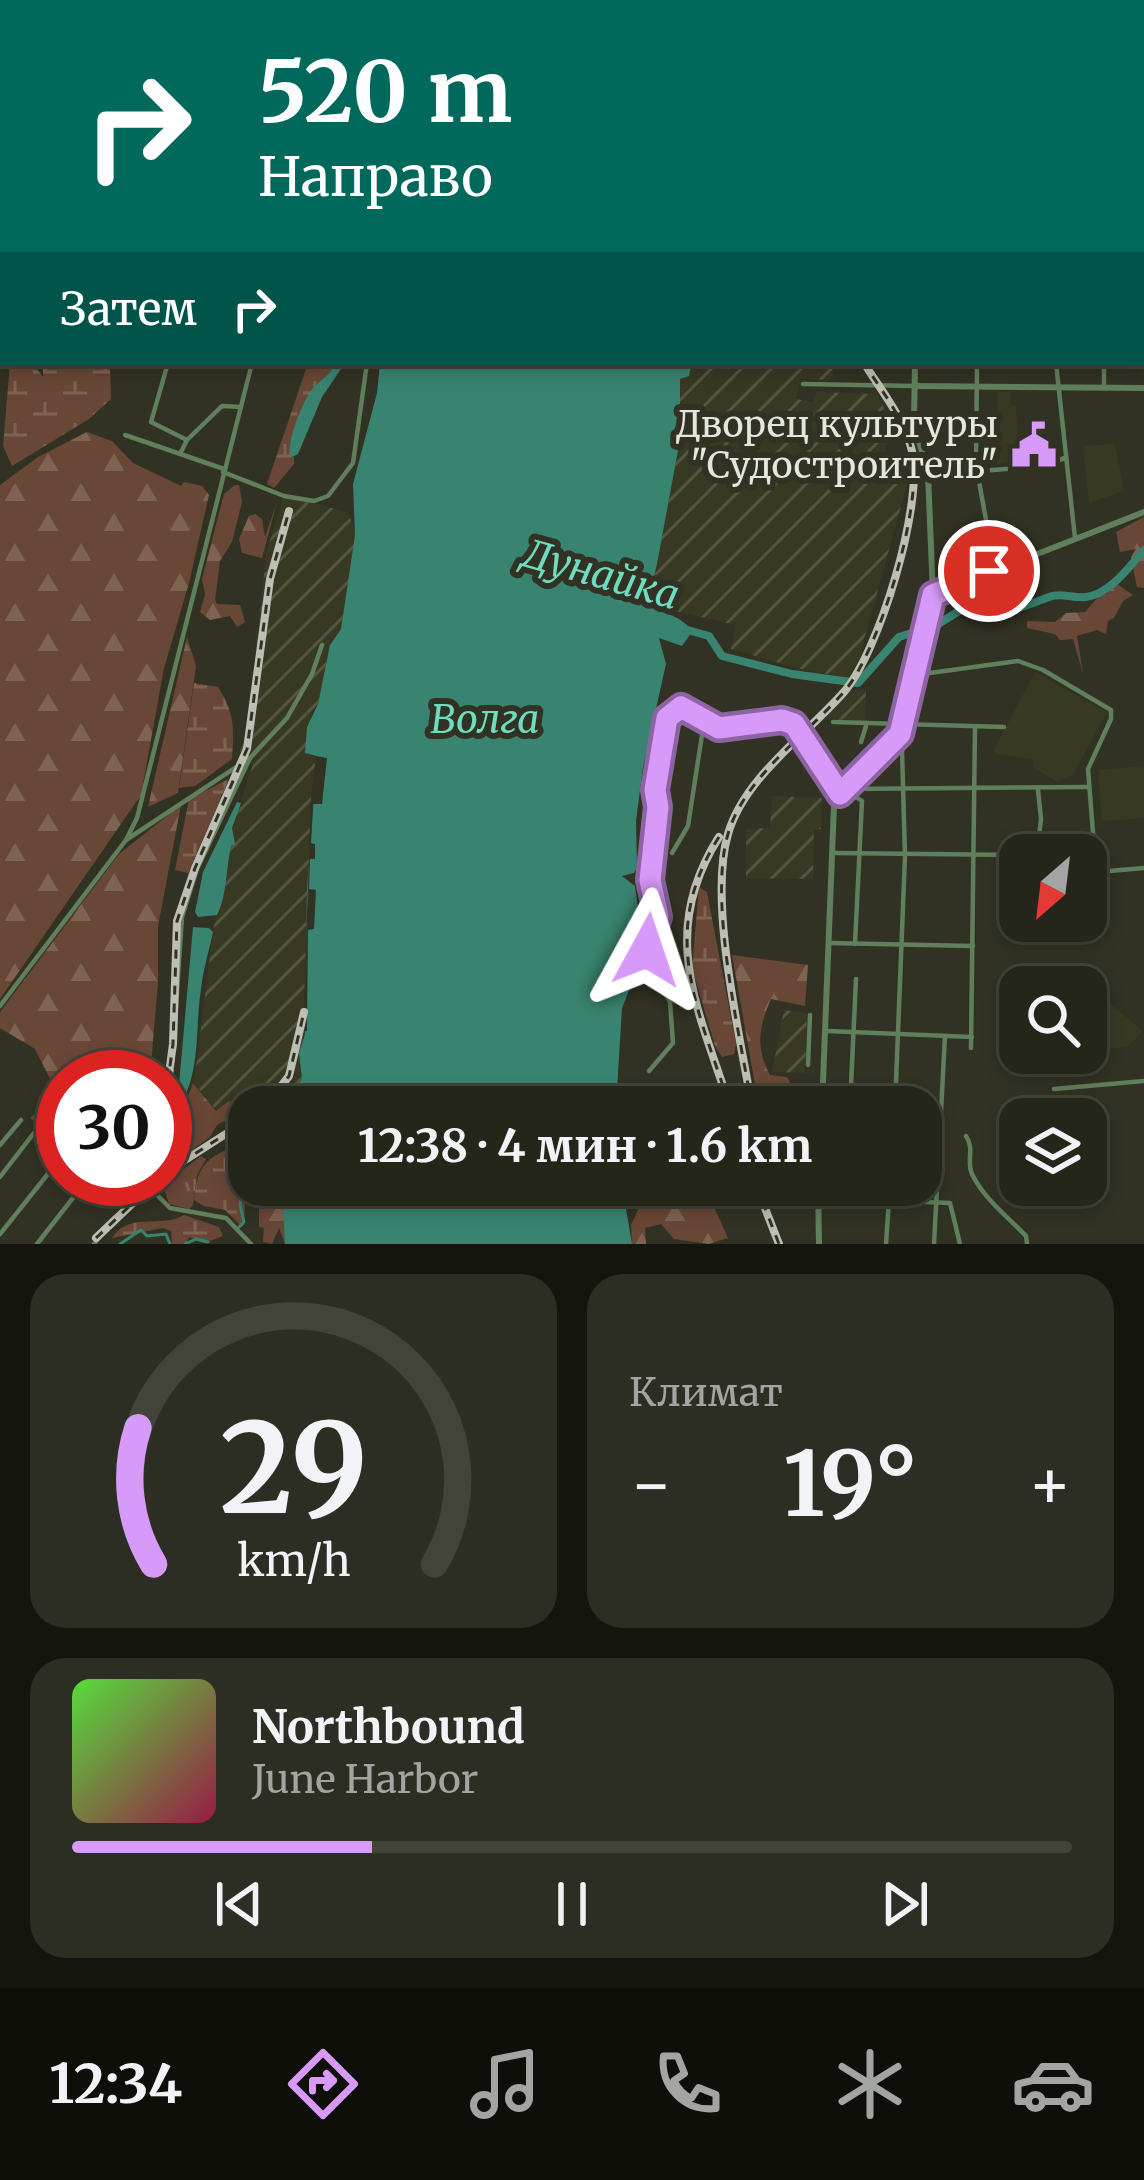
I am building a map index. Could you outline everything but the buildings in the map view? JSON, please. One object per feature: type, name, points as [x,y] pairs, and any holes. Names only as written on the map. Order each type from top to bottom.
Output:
[{"type":"street","points":[[167,366],[151,422],[187,440]]},
{"type":"street","points":[[0,1006],[137,818],[251,366]]},
{"type":"street","points":[[124,434],[284,496],[314,501],[328,496],[353,463],[367,366]]},
{"type":"street","points":[[823,1086],[833,814],[842,792],[895,741],[903,725],[933,595],[926,457],[915,428],[915,366]]},
{"type":"street","points":[[977,366],[977,471],[995,569]]},
{"type":"street","points":[[1056,366],[1075,538]]},
{"type":"street","points":[[1104,366],[1104,387]]},
{"type":"street","points":[[803,384],[1144,388]]},
{"type":"street","points":[[180,454],[187,440],[222,406],[242,407]]},
{"type":"street","points":[[926,457],[977,471],[1042,466],[1065,458]]},
{"type":"street","points":[[933,595],[1144,512]]},
{"type":"street","points":[[173,1050],[182,917],[197,869],[250,758],[300,700],[322,645]]},
{"type":"street","points":[[914,675],[1018,661],[1043,670],[1112,714],[1090,762],[1092,834]]},
{"type":"street","points":[[649,1071],[673,1043],[670,1002],[647,962],[658,917],[650,880],[660,748],[673,710],[681,707],[712,726],[782,720],[794,724],[842,792],[862,801],[855,944]]},
{"type":"street","points":[[833,722],[1004,728]]},
{"type":"street","points":[[860,742],[866,724]]},
{"type":"street","points":[[672,853],[688,826],[702,735],[712,726]]},
{"type":"street","points":[[971,1048],[975,726]]},
{"type":"street","points":[[895,741],[902,750],[904,790],[897,1086]]},
{"type":"street","points":[[125,840],[250,758]]},
{"type":"street","points":[[842,792],[1088,787]]},
{"type":"street","points":[[1039,790],[1041,834]]},
{"type":"street","points":[[832,853],[999,855]]},
{"type":"street","points":[[1107,871],[1144,868]]},
{"type":"street","points":[[829,943],[974,946]]},
{"type":"street","points":[[851,1086],[856,980]]},
{"type":"street","points":[[808,1065],[810,1015]]},
{"type":"street","points":[[809,1028],[972,1036]]},
{"type":"street","points":[[942,1090],[945,1036]]},
{"type":"street","points":[[1054,1089],[1144,1081]]},
{"type":"street","points":[[0,1145],[20,1120]]},
{"type":"street","points":[[0,1177],[36,1130]]},
{"type":"street","points":[[966,1136],[972,1143],[971,1173],[994,1206],[1026,1235],[1027,1244]]},
{"type":"street","points":[[0,1234],[36,1189]]},
{"type":"street","points":[[942,1204],[952,1204],[960,1244]]},
{"type":"street","points":[[37,1244],[67,1206]]},
{"type":"street","points":[[94,1244],[113,1218],[131,1206]]},
{"type":"street","points":[[168,1206],[226,1219],[251,1244]]},
{"type":"street","points":[[818,1206],[819,1244]]},
{"type":"street","points":[[886,1244],[890,1206]]},
{"type":"street","points":[[934,1244],[936,1206]]},
{"type":"shaded area","points":[[691,366],[834,366],[832,380],[800,379],[796,399],[813,402],[817,392],[877,394],[888,416],[884,454],[900,459],[907,484],[855,673],[849,678],[731,649],[736,625],[649,605],[638,598],[639,588],[657,564],[684,418],[680,379],[689,376]]},
{"type":"shaded area","points":[[997,392],[1010,392],[1011,405],[1016,405],[1019,461],[984,466],[983,428],[998,427]]},
{"type":"shaded area","points":[[1115,444],[1124,491],[1089,503],[1083,446]]},
{"type":"shaded area","points":[[287,497],[348,512],[356,535],[341,629],[331,640],[318,704],[310,715],[317,756],[307,889],[305,1034],[299,1053],[302,1079],[296,1086],[228,1086],[228,1102],[217,1111],[194,1083],[232,828],[253,764],[238,760],[250,718],[266,554],[282,500]]},
{"type":"shaded area","points":[[1035,672],[1107,712],[1073,775],[1057,782],[1033,767],[1033,759],[995,754],[994,749]]},
{"type":"shaded area","points":[[849,690],[866,690],[865,721],[827,719],[827,713]]},
{"type":"shaded area","points":[[1144,766],[1144,818],[1102,821],[1098,770]]},
{"type":"shaded area","points":[[772,796],[822,798],[821,829],[814,830],[813,879],[746,878],[746,829],[770,828]]},
{"type":"shaded area","points":[[1107,1001],[1143,1031],[1127,1047],[1107,1049]]},
{"type":"shaded area","points":[[784,1010],[807,1013],[805,1073],[772,1072]]},
{"type":"green space","points":[[10,366],[41,366],[37,369],[43,377],[43,366],[110,366],[111,399],[89,419],[12,466],[3,446]]},
{"type":"green space","points":[[307,366],[335,366],[316,385],[290,458],[294,457],[294,464],[274,488],[267,484]]},
{"type":"green space","points":[[87,432],[112,441],[133,463],[181,486],[184,482],[202,486],[209,495],[164,668],[141,795],[0,999],[0,485],[38,457]]},
{"type":"green space","points":[[239,485],[242,502],[232,542],[220,561],[215,600],[240,605],[245,622],[237,627],[230,616],[210,620],[200,612],[205,594],[202,579],[224,494]]},
{"type":"green space","points":[[277,502],[262,558],[242,553],[239,539],[249,516],[262,519],[265,537]]},
{"type":"green space","points":[[1144,517],[1144,588],[1137,587],[1131,557],[1136,549],[1120,552],[1116,532]]},
{"type":"green space","points":[[1117,584],[1133,595],[1108,621],[1106,634],[1097,630],[1077,636],[1083,674],[1073,639],[1060,640],[1055,634],[1027,628],[1027,621],[1055,622],[1066,613],[1085,612]]},
{"type":"green space","points":[[187,637],[196,666],[178,793],[148,807]]},
{"type":"green space","points":[[194,683],[218,687],[224,696],[232,722],[232,759],[195,786],[179,788]]},
{"type":"green space","points":[[229,779],[188,873],[175,870],[189,799]]},
{"type":"green space","points":[[181,805],[158,926],[152,1050],[36,1051],[0,1028],[0,1012],[119,854]]},
{"type":"green space","points":[[699,887],[707,892],[736,1044],[734,1054],[722,1057],[692,968]]},
{"type":"green space","points":[[732,955],[808,965],[805,1006],[771,999],[760,1037],[770,1075],[787,1077],[792,1086],[755,1086]]},
{"type":"green space","points":[[192,1086],[216,1111],[228,1102],[228,1119],[192,1150]]},
{"type":"green space","points":[[224,1151],[228,1153],[228,1206],[245,1206],[242,1227],[225,1210],[194,1200],[198,1176]]},
{"type":"green space","points":[[201,1156],[206,1159],[197,1175],[192,1206],[192,1163]]},
{"type":"green space","points":[[259,1206],[284,1206],[285,1244],[279,1228],[272,1244],[263,1242],[264,1228],[259,1227]]},
{"type":"green space","points":[[640,1206],[714,1206],[728,1238],[709,1244],[674,1239],[661,1224],[645,1228],[646,1244],[632,1244],[631,1225]]},
{"type":"green space","points":[[184,1215],[219,1227],[223,1236],[204,1243],[189,1237],[186,1244],[172,1244],[171,1231],[163,1228],[112,1238],[127,1225]]},
{"type":"water","points":[[334,366],[343,366],[322,397],[298,454],[290,458],[302,407]]},
{"type":"water","name":"Волга","points":[[380,366],[691,366],[689,376],[680,379],[684,418],[657,564],[654,576],[638,593],[692,632],[682,646],[659,638],[666,664],[643,767],[636,821],[637,868],[622,876],[635,886],[639,914],[632,936],[632,983],[622,1008],[617,1086],[296,1086],[302,1079],[299,1053],[305,1034],[307,889],[317,756],[305,753],[307,727],[318,704],[330,645],[341,629],[355,535],[353,484]]},
{"type":"water","points":[[237,802],[241,803],[232,828],[235,844],[220,907],[217,915],[198,917],[203,872]]},
{"type":"water","points":[[193,927],[209,928],[213,932],[192,1073],[192,1050],[182,1050]]},
{"type":"water","points":[[283,1206],[626,1206],[632,1244],[285,1244]]},
{"type":"pier","points":[[316,756],[327,758],[322,804],[313,804],[315,859],[310,859],[309,889],[316,890],[314,929],[308,930],[307,1031],[303,1031],[311,797]]},
{"type":"waterway","name":"Дунайка","points":[[684,629],[709,636],[722,656],[792,674],[858,683],[899,637],[935,626],[967,606],[1001,611],[1054,596],[1095,595],[1119,578],[1144,550]]},
{"type":"waterway","points":[[238,1228],[244,1222],[240,1206]]},
{"type":"waterway","points":[[120,1244],[141,1230],[147,1236],[166,1234],[170,1244]]},
{"type":"waterway","points":[[185,1244],[196,1239],[208,1242]]},
{"type":"railway","points":[[748,1086],[724,931],[723,862],[728,834],[761,776],[857,673],[896,577],[911,506],[912,451],[904,427],[866,366]]},
{"type":"railway","points":[[172,1050],[177,921],[247,749],[270,579],[289,511]]},
{"type":"railway","points":[[719,837],[700,872],[687,939],[697,1005],[723,1086]]},
{"type":"railway","points":[[281,1086],[289,1076],[304,1012]]},
{"type":"railway","points":[[192,1156],[228,1132]]},
{"type":"railway","points":[[96,1238],[130,1206]]},
{"type":"railway","points":[[764,1206],[779,1244]]},
{"type":"place","name":"Дворец культуры \"Судостроитель\"","points":[[1034,445]]},
{"type":"route","points":[[647,950],[658,917],[650,880],[658,807],[655,790],[660,748],[673,710],[681,707],[719,728],[782,720],[794,724],[840,794],[900,734],[933,595],[989,571]]}]
